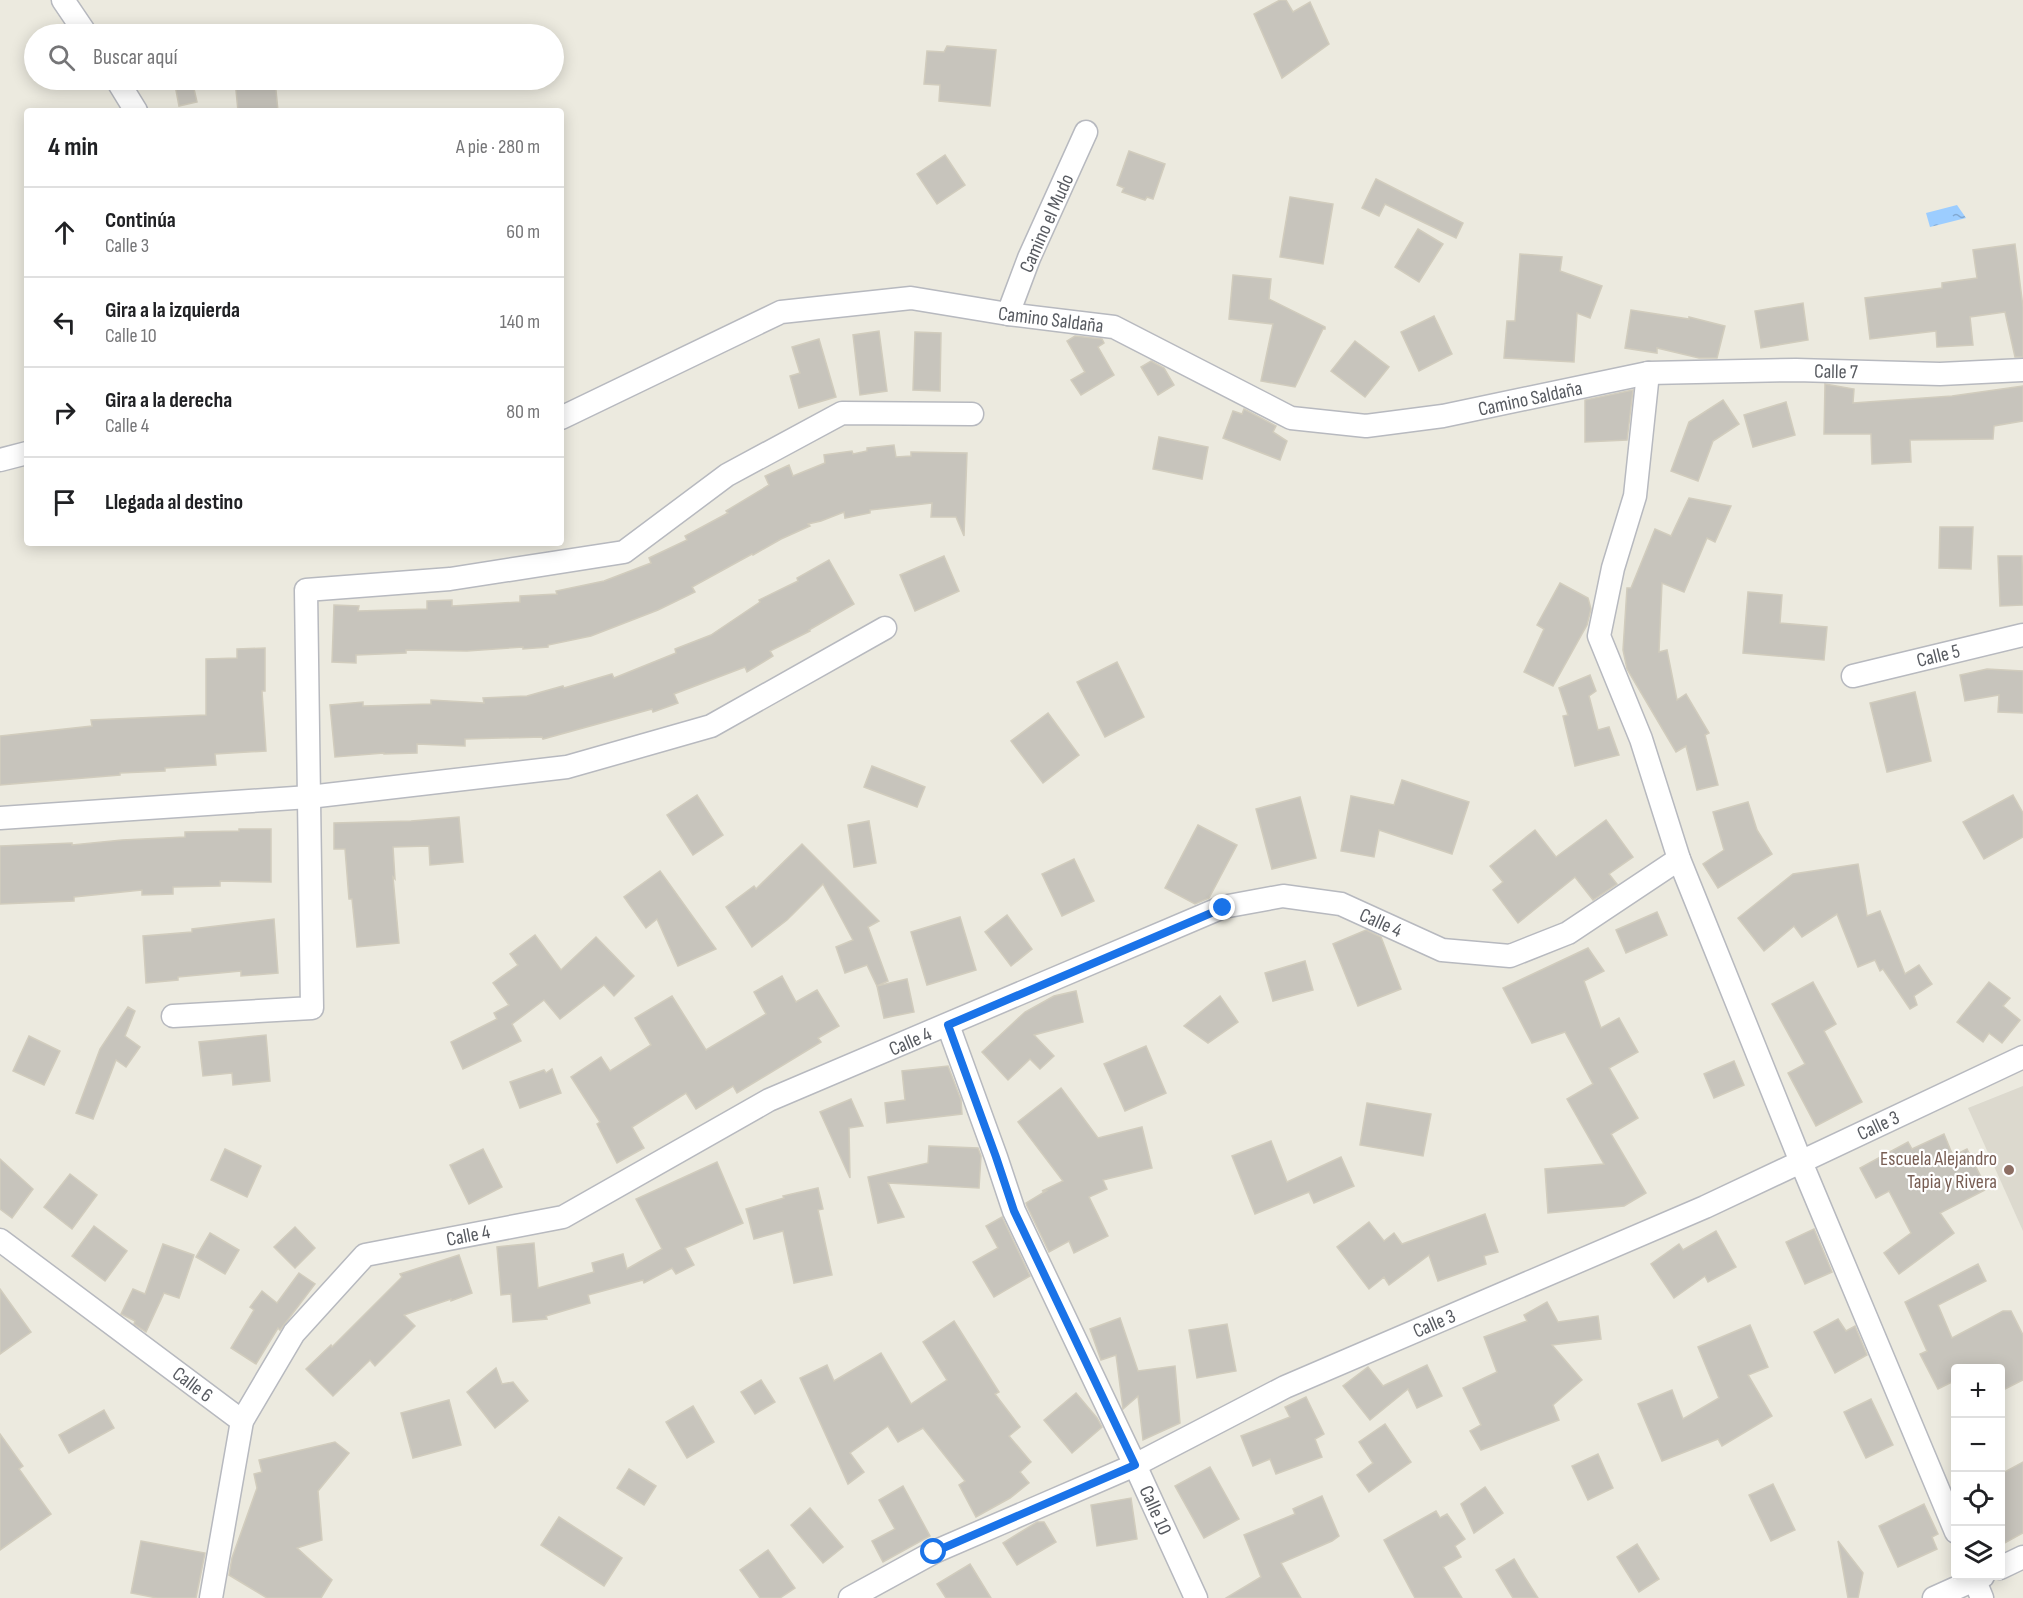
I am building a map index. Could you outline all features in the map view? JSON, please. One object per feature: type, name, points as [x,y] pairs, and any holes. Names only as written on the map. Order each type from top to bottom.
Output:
[{"type":"street","points":[[63,0],[79,24]]},
{"type":"street","points":[[123,90],[134,108]]},
{"type":"street","name":"Camino el Mudo","points":[[1008,315],[1029,258],[1086,132]]},
{"type":"street","name":"Camino Saldaña","points":[[564,417],[781,312],[911,298],[1008,315],[1114,327],[1291,418],[1366,426],[1443,416],[1648,373]]},
{"type":"street","name":"Calle 7","points":[[1648,373],[1796,370],[1940,374],[2023,370]]},
{"type":"street","points":[[1648,373],[1635,496],[1613,568],[1599,636],[1641,739],[1678,859],[1801,1162],[1953,1526]]},
{"type":"street","points":[[173,1016],[312,1008],[306,590],[450,579],[624,552],[727,475],[842,413],[972,414]]},
{"type":"street","points":[[0,459],[24,454]]},
{"type":"street","points":[[0,818],[309,797],[567,767],[711,726],[885,628]]},
{"type":"street","name":"Calle 5","points":[[1852,676],[2023,635]]},
{"type":"street","name":"Calle 4","points":[[243,1421],[294,1333],[365,1255],[563,1217],[769,1100],[1223,908],[1283,896],[1341,904],[1442,950],[1510,956],[1568,933],[1678,859]]},
{"type":"street","name":"Calle 10","points":[[948,1025],[1014,1211],[1196,1598]]},
{"type":"street","name":"Calle 3","points":[[850,1598],[934,1552],[1135,1465],[1285,1387],[1705,1207],[2023,1056]]},
{"type":"street","name":"Calle 6","points":[[0,1240],[243,1421]]},
{"type":"street","points":[[211,1598],[243,1421]]},
{"type":"street","points":[[2005,1566],[2023,1557]]},
{"type":"street","points":[[1934,1598],[1978,1582]]},
{"type":"shaded area","name":"Escuela Alejandro Tapia y Rivera","points":[[2023,1086],[2023,1231],[1968,1108]]},
{"type":"water","points":[[1957,205],[1966,218],[1930,227],[1926,213]]},
{"type":"building","points":[[1280,0],[1286,0],[1293,12],[1310,2],[1329,44],[1282,78],[1254,14]]},
{"type":"building","points":[[947,46],[996,50],[990,106],[939,101],[940,85],[924,84],[927,51],[944,52]]},
{"type":"building","points":[[176,90],[194,90],[197,102],[179,106]]},
{"type":"building","points":[[236,90],[276,90],[278,108],[238,108]]},
{"type":"building","points":[[1129,151],[1165,164],[1153,199],[1147,197],[1145,200],[1122,192],[1124,188],[1117,185]]},
{"type":"building","points":[[945,155],[965,185],[937,204],[917,174]]},
{"type":"building","points":[[1376,179],[1463,223],[1456,238],[1385,204],[1379,216],[1362,208]]},
{"type":"building","points":[[1290,197],[1333,204],[1323,264],[1280,257]]},
{"type":"building","points":[[1418,229],[1443,244],[1419,282],[1395,267]]},
{"type":"building","points":[[2015,244],[2023,307],[2023,357],[2015,357],[2005,312],[1970,317],[1973,345],[1937,347],[1936,331],[1870,339],[1865,298],[1942,288],[1942,283],[1977,278],[1973,250]]},
{"type":"building","points":[[1520,254],[1562,257],[1560,271],[1602,286],[1590,318],[1577,313],[1574,362],[1504,358],[1507,321],[1515,321]]},
{"type":"building","points":[[1233,275],[1271,279],[1269,299],[1325,327],[1295,387],[1261,381],[1273,324],[1229,319]]},
{"type":"building","points":[[1803,303],[1808,340],[1761,348],[1755,311]]},
{"type":"building","points":[[1631,310],[1689,319],[1689,317],[1725,326],[1717,358],[1699,358],[1657,348],[1657,353],[1625,348]]},
{"type":"building","points":[[1434,316],[1452,354],[1419,371],[1401,332]]},
{"type":"building","points":[[879,331],[887,391],[860,395],[853,335]]},
{"type":"building","points":[[915,332],[941,333],[940,391],[913,390]]},
{"type":"building","points":[[1075,336],[1102,339],[1104,343],[1098,347],[1114,375],[1081,395],[1071,380],[1085,372],[1067,341]]},
{"type":"building","points":[[819,339],[836,397],[799,408],[790,376],[800,373],[792,347]]},
{"type":"building","points":[[1355,341],[1389,367],[1365,397],[1331,371]]},
{"type":"building","points":[[1151,361],[1164,368],[1174,385],[1158,395],[1141,367]]},
{"type":"building","points":[[1825,384],[1854,389],[1853,403],[1952,396],[2023,386],[2023,421],[1994,426],[1993,439],[1910,440],[1911,462],[1872,464],[1871,434],[1824,434]]},
{"type":"building","points":[[1633,390],[1627,440],[1585,442],[1585,400]]},
{"type":"building","points":[[1723,400],[1739,424],[1713,441],[1698,481],[1671,471],[1689,422]]},
{"type":"building","points":[[1786,402],[1795,435],[1753,447],[1744,415]]},
{"type":"building","points":[[1244,409],[1276,426],[1273,432],[1287,441],[1280,460],[1223,438],[1233,411],[1242,414]]},
{"type":"building","points":[[1159,437],[1208,447],[1202,479],[1153,469]]},
{"type":"building","points":[[894,445],[896,457],[911,456],[911,452],[967,453],[964,536],[956,517],[931,517],[932,503],[870,510],[870,513],[845,518],[844,512],[808,524],[810,526],[752,554],[692,587],[695,592],[658,610],[591,636],[548,645],[548,647],[467,651],[406,650],[406,653],[356,655],[356,663],[332,662],[334,605],[359,606],[358,611],[427,609],[427,601],[452,600],[452,606],[520,602],[520,596],[557,594],[556,591],[604,581],[651,563],[649,558],[687,540],[685,536],[728,513],[726,511],[769,485],[765,476],[789,465],[793,476],[825,463],[824,455],[852,451],[853,454],[867,451],[867,448]]},
{"type":"building","points":[[1689,498],[1731,506],[1715,542],[1707,538],[1684,592],[1662,583],[1659,652],[1667,650],[1677,700],[1686,694],[1709,733],[1705,735],[1718,785],[1697,790],[1686,746],[1676,752],[1627,669],[1623,650],[1627,588],[1631,588],[1655,529],[1671,536]]},
{"type":"building","points":[[1940,527],[1973,527],[1971,569],[1939,568]]},
{"type":"building","points":[[944,556],[959,591],[915,611],[900,575]]},
{"type":"building","points":[[1998,556],[2022,556],[2023,605],[2000,606]]},
{"type":"building","points":[[829,560],[854,604],[810,631],[770,651],[773,656],[747,672],[745,667],[674,694],[678,703],[653,712],[652,709],[543,739],[542,737],[465,739],[465,746],[417,744],[417,753],[335,757],[330,705],[363,702],[363,706],[431,704],[431,700],[484,703],[483,698],[527,696],[612,674],[614,678],[676,653],[675,649],[711,635],[760,602],[759,600],[798,581],[797,578]]},
{"type":"building","points":[[1560,583],[1588,598],[1591,609],[1587,625],[1553,686],[1524,672],[1544,629],[1537,625]]},
{"type":"building","points":[[1748,592],[1782,595],[1780,623],[1827,627],[1824,660],[1743,653]]},
{"type":"building","points":[[265,648],[265,691],[262,691],[266,751],[215,754],[216,765],[0,785],[0,736],[92,726],[91,720],[206,715],[206,659],[237,658],[237,649]]},
{"type":"building","points":[[1117,662],[1144,717],[1105,737],[1077,682]]},
{"type":"building","points":[[1987,669],[2023,671],[2023,713],[1998,712],[1999,695],[1965,701],[1960,675]]},
{"type":"building","points":[[1590,675],[1596,691],[1589,696],[1598,730],[1609,727],[1619,755],[1575,766],[1563,716],[1568,715],[1559,688]]},
{"type":"building","points":[[1915,692],[1931,761],[1887,772],[1870,703]]},
{"type":"building","points":[[1048,713],[1079,755],[1043,783],[1011,741]]},
{"type":"building","points":[[872,766],[925,787],[917,807],[864,787]]},
{"type":"building","points":[[1402,780],[1469,802],[1452,854],[1379,830],[1374,857],[1341,851],[1351,796],[1394,805]]},
{"type":"building","points":[[697,795],[723,835],[693,855],[667,815]]},
{"type":"building","points":[[2013,795],[2023,813],[2023,837],[1984,859],[1963,822]]},
{"type":"building","points":[[1300,797],[1316,858],[1272,869],[1256,809]]},
{"type":"building","points":[[1748,802],[1757,830],[1772,854],[1718,888],[1703,864],[1724,850],[1713,812]]},
{"type":"building","points":[[459,817],[463,862],[430,865],[429,846],[393,847],[395,879],[393,877],[399,943],[357,947],[352,899],[349,899],[345,849],[334,849],[334,823]]},
{"type":"building","points":[[1606,820],[1633,857],[1609,874],[1617,884],[1593,900],[1575,877],[1518,923],[1493,890],[1503,882],[1490,866],[1535,830],[1556,857]]},
{"type":"building","points":[[869,821],[876,863],[854,867],[848,825]]},
{"type":"building","points":[[1198,825],[1237,845],[1209,898],[1195,904],[1165,888]]},
{"type":"building","points":[[239,829],[271,829],[271,882],[220,881],[220,886],[173,887],[173,894],[142,895],[142,890],[74,897],[74,901],[0,904],[0,846],[72,843],[72,845],[185,837],[185,832],[239,831]]},
{"type":"building","points":[[802,844],[879,921],[868,927],[888,981],[877,986],[867,965],[845,973],[836,947],[853,940],[823,884],[787,920],[752,947],[726,907],[754,886],[756,889]]},
{"type":"building","points":[[1074,859],[1094,901],[1062,916],[1042,874]]},
{"type":"building","points":[[1858,864],[1867,916],[1880,911],[1905,974],[1919,965],[1932,984],[1914,996],[1917,1005],[1910,1009],[1883,969],[1880,971],[1875,960],[1858,967],[1837,914],[1802,937],[1794,926],[1764,951],[1738,918],[1793,874]]},
{"type":"building","points":[[660,871],[716,949],[678,966],[657,919],[646,928],[624,897]]},
{"type":"building","points":[[1657,912],[1667,935],[1626,953],[1616,930]]},
{"type":"building","points":[[1007,915],[1032,949],[1011,966],[985,932]]},
{"type":"building","points":[[960,917],[976,970],[927,985],[911,932]]},
{"type":"building","points":[[274,919],[278,973],[241,976],[241,971],[178,977],[178,980],[146,983],[143,936],[192,932],[192,929]]},
{"type":"building","points":[[1366,930],[1381,937],[1401,989],[1358,1006],[1333,944]]},
{"type":"building","points":[[535,935],[561,970],[596,937],[634,976],[614,996],[604,985],[560,1019],[544,1000],[512,1024],[521,1041],[463,1069],[451,1042],[497,1019],[494,1013],[509,1005],[493,983],[518,965],[510,954]]},
{"type":"building","points":[[1588,948],[1604,971],[1584,981],[1601,1028],[1619,1018],[1638,1052],[1609,1068],[1638,1118],[1611,1134],[1646,1193],[1624,1206],[1548,1213],[1545,1169],[1604,1164],[1567,1099],[1593,1084],[1565,1032],[1532,1043],[1503,988]]},
{"type":"building","points":[[1305,961],[1313,990],[1273,1001],[1265,973]]},
{"type":"building","points":[[782,976],[796,1002],[817,990],[839,1026],[818,1038],[821,1042],[737,1093],[733,1086],[696,1109],[686,1093],[632,1127],[644,1148],[617,1163],[597,1124],[600,1122],[571,1077],[601,1057],[610,1071],[651,1045],[635,1018],[672,996],[706,1050],[766,1014],[754,992]]},
{"type":"building","points":[[907,979],[914,1012],[884,1018],[877,986]]},
{"type":"building","points":[[1813,982],[1836,1024],[1824,1031],[1862,1102],[1816,1126],[1788,1073],[1805,1064],[1772,1004]]},
{"type":"building","points":[[1989,982],[2010,998],[2003,1006],[2020,1020],[2002,1043],[1989,1033],[1983,1042],[1957,1022]]},
{"type":"building","points":[[1076,991],[1083,1022],[1034,1035],[1054,1056],[1040,1069],[1030,1059],[1008,1080],[982,1052],[1025,1012],[1054,996]]},
{"type":"building","points":[[1220,996],[1238,1022],[1208,1043],[1184,1026]]},
{"type":"building","points":[[128,1007],[135,1011],[125,1036],[140,1047],[126,1067],[116,1060],[93,1119],[76,1113],[100,1049]]},
{"type":"building","points":[[266,1035],[270,1081],[233,1085],[232,1073],[203,1076],[199,1042]]},
{"type":"building","points":[[29,1036],[60,1051],[44,1085],[13,1071]]},
{"type":"building","points":[[1146,1046],[1166,1093],[1125,1111],[1104,1064]]},
{"type":"building","points":[[1734,1061],[1744,1085],[1714,1098],[1704,1074]]},
{"type":"building","points":[[948,1066],[961,1100],[962,1114],[887,1123],[885,1103],[905,1100],[902,1071]]},
{"type":"building","points":[[552,1069],[561,1093],[520,1108],[510,1082],[544,1070],[546,1073]]},
{"type":"building","points":[[1061,1088],[1098,1138],[1142,1127],[1152,1168],[1103,1180],[1107,1189],[1089,1197],[1108,1236],[1074,1253],[1069,1241],[1049,1252],[1027,1206],[1026,1203],[1046,1191],[1042,1191],[1063,1181],[1018,1122]]},
{"type":"building","points":[[851,1099],[863,1126],[849,1128],[850,1178],[820,1112]]},
{"type":"building","points":[[1367,1103],[1431,1114],[1423,1156],[1360,1145]]},
{"type":"building","points":[[1944,1134],[1953,1156],[1967,1149],[1987,1189],[1940,1213],[1954,1233],[1899,1274],[1884,1253],[1911,1233],[1889,1191],[1876,1198],[1860,1168],[1908,1142],[1912,1149]]},
{"type":"building","points":[[1271,1141],[1287,1182],[1341,1157],[1354,1186],[1314,1203],[1309,1192],[1255,1214],[1232,1156]]},
{"type":"building","points":[[929,1146],[978,1148],[981,1156],[979,1188],[888,1183],[904,1217],[878,1223],[868,1177],[928,1163]]},
{"type":"building","points":[[225,1149],[261,1166],[247,1197],[211,1180]]},
{"type":"building","points":[[483,1149],[502,1187],[469,1204],[450,1165]]},
{"type":"building","points":[[0,1159],[33,1189],[12,1218],[0,1209]]},
{"type":"building","points":[[717,1162],[743,1223],[685,1248],[694,1265],[676,1274],[672,1268],[644,1283],[643,1280],[588,1295],[590,1303],[546,1316],[547,1319],[513,1322],[511,1294],[501,1295],[497,1247],[534,1243],[538,1288],[594,1272],[592,1263],[623,1254],[627,1269],[662,1249],[636,1199]]},
{"type":"building","points":[[70,1174],[97,1195],[72,1229],[44,1207]]},
{"type":"building","points":[[818,1188],[823,1209],[818,1210],[832,1275],[794,1283],[783,1231],[754,1239],[746,1209],[784,1198],[783,1196]]},
{"type":"building","points":[[1485,1214],[1498,1252],[1484,1256],[1486,1264],[1438,1281],[1429,1255],[1389,1285],[1384,1277],[1369,1289],[1337,1247],[1369,1222],[1384,1241],[1394,1233],[1402,1244]]},
{"type":"building","points":[[1002,1217],[1030,1276],[994,1297],[973,1262],[998,1248],[986,1226]]},
{"type":"building","points":[[94,1226],[127,1251],[105,1281],[72,1256]]},
{"type":"building","points":[[295,1227],[315,1248],[295,1268],[274,1247]]},
{"type":"building","points":[[1814,1229],[1832,1272],[1805,1284],[1786,1242]]},
{"type":"building","points":[[1716,1231],[1736,1267],[1708,1282],[1705,1276],[1674,1298],[1651,1264],[1679,1244],[1683,1250]]},
{"type":"building","points":[[210,1233],[239,1250],[225,1274],[196,1257]]},
{"type":"building","points":[[163,1244],[194,1255],[179,1298],[164,1293],[146,1332],[134,1324],[135,1321],[121,1314],[133,1289],[145,1294]]},
{"type":"building","points":[[459,1255],[472,1293],[404,1315],[415,1326],[375,1366],[370,1360],[333,1396],[306,1369],[331,1345],[332,1347],[402,1277],[400,1274]]},
{"type":"building","points":[[1978,1264],[1986,1281],[1938,1305],[1952,1338],[2003,1311],[2011,1311],[2023,1335],[2023,1380],[2005,1389],[2005,1364],[1951,1364],[1951,1382],[1938,1389],[1920,1354],[1927,1351],[1905,1302]]},
{"type":"building","points":[[299,1273],[315,1284],[280,1330],[278,1328],[256,1364],[231,1348],[254,1310],[250,1307],[262,1291],[277,1303]]},
{"type":"building","points":[[0,1289],[31,1332],[0,1354]]},
{"type":"building","points":[[1547,1302],[1558,1322],[1598,1316],[1601,1339],[1552,1345],[1582,1380],[1553,1405],[1559,1420],[1481,1450],[1470,1431],[1481,1425],[1463,1388],[1497,1372],[1484,1337],[1527,1321],[1524,1315]]},
{"type":"building","points":[[1120,1318],[1138,1371],[1175,1366],[1180,1423],[1143,1440],[1138,1396],[1123,1409],[1116,1355],[1101,1360],[1090,1329]]},
{"type":"building","points":[[1838,1319],[1846,1331],[1855,1326],[1867,1355],[1835,1373],[1814,1332]]},
{"type":"building","points":[[954,1321],[999,1392],[995,1394],[1020,1427],[1009,1436],[1031,1462],[1020,1472],[1029,1483],[1010,1498],[976,1517],[959,1485],[965,1481],[923,1428],[898,1442],[888,1426],[850,1453],[864,1472],[848,1484],[800,1378],[827,1365],[834,1381],[881,1353],[911,1404],[947,1380],[923,1342]]},
{"type":"building","points":[[1227,1324],[1236,1371],[1197,1378],[1189,1330]]},
{"type":"building","points":[[1750,1325],[1768,1367],[1748,1375],[1772,1416],[1722,1446],[1718,1439],[1662,1461],[1638,1404],[1672,1390],[1683,1419],[1719,1398],[1698,1347]]},
{"type":"building","points":[[1427,1365],[1442,1396],[1417,1408],[1408,1389],[1370,1420],[1343,1386],[1368,1367],[1383,1386]]},
{"type":"building","points":[[496,1368],[502,1384],[513,1382],[528,1401],[495,1428],[467,1392]]},
{"type":"building","points":[[761,1380],[775,1402],[755,1414],[741,1392]]},
{"type":"building","points":[[1076,1393],[1102,1427],[1072,1453],[1044,1420]]},
{"type":"building","points":[[1306,1397],[1324,1434],[1315,1439],[1322,1457],[1276,1474],[1270,1459],[1253,1466],[1241,1436],[1290,1417],[1285,1407]]},
{"type":"building","points":[[1871,1399],[1893,1445],[1866,1458],[1844,1412]]},
{"type":"building","points":[[449,1400],[461,1445],[413,1458],[401,1413]]},
{"type":"building","points":[[693,1406],[714,1442],[687,1458],[666,1422]]},
{"type":"building","points":[[104,1410],[114,1428],[69,1453],[59,1435]]},
{"type":"building","points":[[1385,1424],[1411,1462],[1369,1492],[1357,1475],[1373,1463],[1359,1442]]},
{"type":"building","points":[[0,1434],[23,1466],[19,1469],[51,1514],[0,1550]]},
{"type":"building","points":[[335,1442],[349,1453],[318,1491],[322,1540],[297,1548],[332,1580],[321,1598],[267,1598],[229,1575],[232,1558],[257,1488],[254,1474],[262,1472],[259,1460]]},
{"type":"building","points":[[1598,1454],[1613,1488],[1588,1500],[1572,1466]]},
{"type":"building","points":[[2023,1462],[2023,1533],[2005,1543],[2005,1472]]},
{"type":"building","points":[[1210,1467],[1239,1519],[1204,1538],[1175,1486]]},
{"type":"building","points":[[629,1469],[656,1486],[644,1505],[617,1488]]},
{"type":"building","points":[[1773,1484],[1795,1530],[1771,1541],[1749,1495]]},
{"type":"building","points":[[903,1486],[930,1536],[883,1562],[872,1541],[895,1529],[879,1500]]},
{"type":"building","points":[[1485,1487],[1503,1513],[1474,1533],[1461,1504]]},
{"type":"building","points":[[1322,1496],[1339,1536],[1281,1563],[1301,1598],[1226,1598],[1261,1577],[1244,1535],[1295,1514],[1293,1509]]},
{"type":"building","points":[[1131,1498],[1137,1539],[1097,1546],[1091,1505]]},
{"type":"building","points":[[1924,1504],[1938,1534],[1932,1537],[1937,1549],[1898,1567],[1879,1526]]},
{"type":"building","points":[[810,1508],[843,1547],[823,1563],[791,1525]]},
{"type":"building","points":[[1436,1511],[1440,1518],[1447,1514],[1465,1539],[1455,1546],[1461,1557],[1443,1567],[1462,1598],[1415,1598],[1384,1540]]},
{"type":"building","points":[[559,1517],[622,1558],[604,1586],[541,1545]]},
{"type":"building","points":[[1037,1522],[1044,1522],[1056,1542],[1017,1565],[1003,1543]]},
{"type":"building","points":[[141,1541],[205,1553],[196,1598],[157,1598],[131,1593]]},
{"type":"building","points":[[1838,1541],[1863,1573],[1858,1598],[1848,1598]]},
{"type":"building","points":[[1637,1544],[1659,1579],[1639,1592],[1617,1557]]},
{"type":"building","points":[[768,1550],[795,1588],[780,1598],[760,1598],[740,1570]]},
{"type":"building","points":[[1514,1559],[1538,1598],[1513,1598],[1496,1570]]},
{"type":"building","points":[[970,1564],[991,1598],[946,1598],[937,1584]]},
{"type":"place","name":"Escuela Alejandro Tapia y Rivera","points":[[2009,1170]]},
{"type":"route","points":[[934,1552],[1135,1465],[1014,1211],[948,1025],[1223,908]]}]
